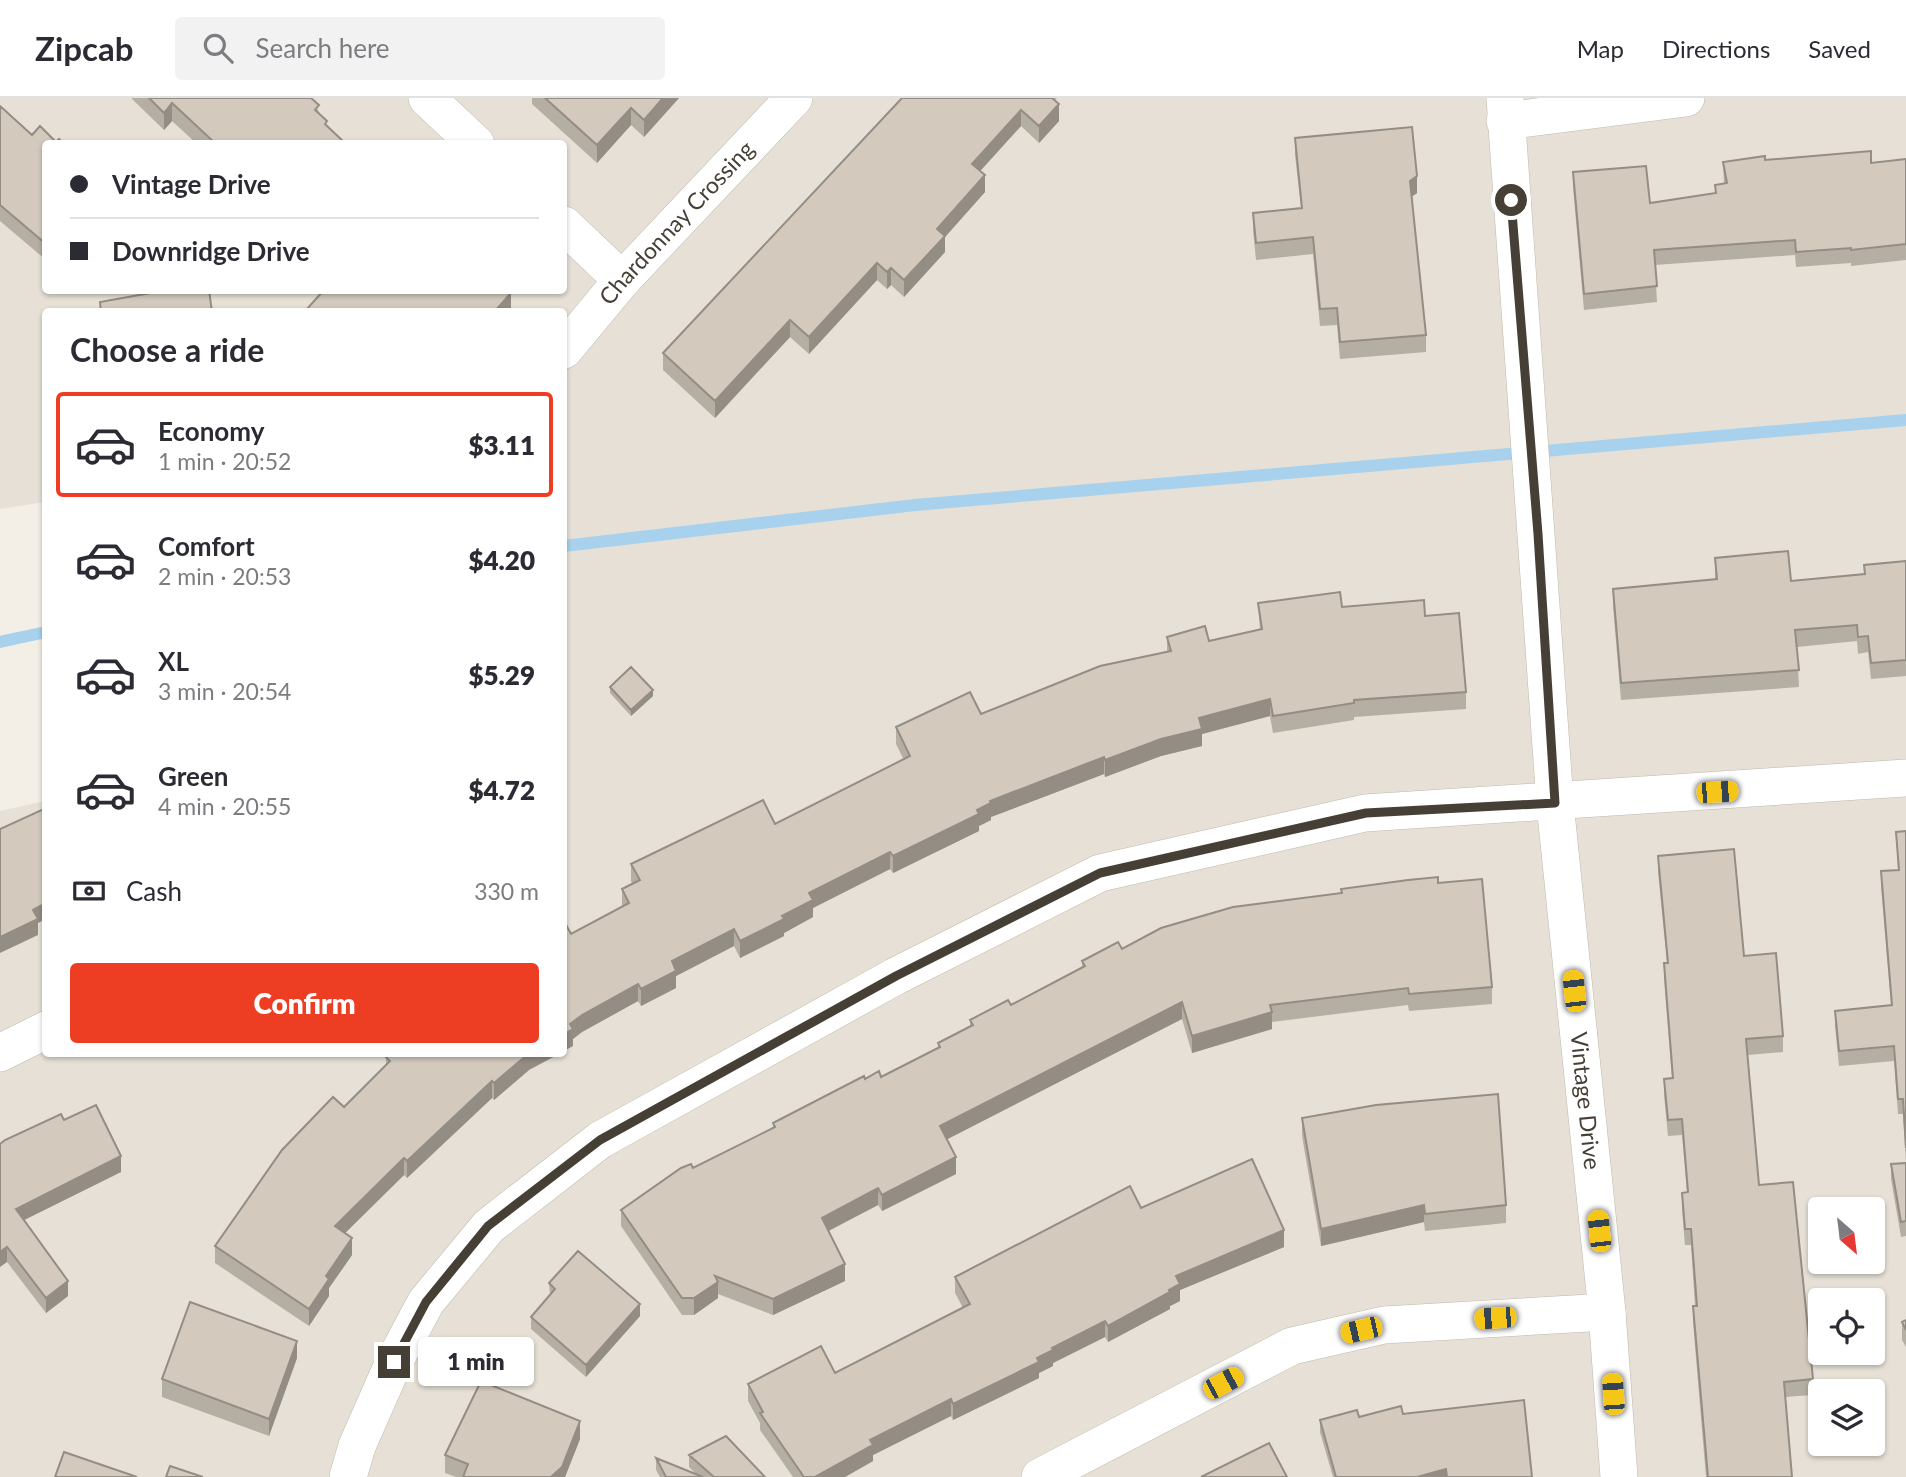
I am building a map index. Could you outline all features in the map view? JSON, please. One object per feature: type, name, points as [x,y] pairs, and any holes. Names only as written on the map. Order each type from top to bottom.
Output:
[{"type":"street","points":[[427,98],[472,140]]},
{"type":"street","name":"Chardonnay Crossing","points":[[567,346],[622,280],[794,98]]},
{"type":"street","points":[[1505,109],[1686,98]]},
{"type":"street","name":"Vintage Drive","points":[[1505,109],[1524,384],[1538,534],[1555,803],[1607,1312],[1619,1477]]},
{"type":"street","points":[[567,228],[622,280]]},
{"type":"street","points":[[348,1477],[357,1446],[394,1362],[426,1302],[488,1226],[600,1140],[896,976],[1100,873],[1366,813],[1555,803],[1906,778]]},
{"type":"street","points":[[0,1053],[42,1032]]},
{"type":"street","points":[[1040,1477],[1293,1346],[1384,1325],[1607,1312]]},
{"type":"shaded area","points":[[0,98],[1906,98],[1906,1477],[0,1477],[0,811],[42,802],[42,1057],[567,1057],[567,308],[42,308],[42,502],[0,509]]},
{"type":"building","points":[[149,98],[311,98],[319,105],[315,110],[327,121],[325,124],[342,140],[212,140],[172,103],[164,113]]},
{"type":"building","points":[[545,98],[663,98],[644,120],[631,108],[597,145]]},
{"type":"building","points":[[902,98],[1052,98],[1059,104],[1039,126],[1021,110],[972,164],[985,175],[937,229],[945,236],[904,280],[891,268],[887,272],[877,263],[809,337],[790,320],[715,401],[663,353]]},
{"type":"building","points":[[0,106],[32,135],[40,126],[54,140],[42,140],[42,241],[0,205]]},
{"type":"building","points":[[1412,127],[1417,176],[1410,181],[1426,335],[1340,342],[1337,308],[1320,309],[1313,237],[1256,243],[1253,213],[1302,208],[1295,138]]},
{"type":"building","points":[[1871,151],[1871,163],[1906,159],[1906,244],[1796,252],[1795,240],[1654,250],[1657,286],[1584,294],[1573,172],[1646,166],[1650,203],[1716,193],[1715,185],[1727,183],[1723,162],[1765,156],[1765,160]]},
{"type":"building","points":[[145,294],[210,294],[211,308],[101,308],[100,302]]},
{"type":"building","points":[[320,294],[510,294],[498,308],[308,308]]},
{"type":"building","points":[[1788,551],[1791,581],[1865,574],[1864,565],[1906,561],[1906,660],[1871,663],[1868,636],[1858,637],[1857,625],[1795,630],[1799,670],[1621,683],[1613,589],[1717,579],[1715,558]]},
{"type":"building","points":[[1340,592],[1342,607],[1424,600],[1425,616],[1459,613],[1466,692],[1354,700],[1354,703],[1273,716],[1270,699],[1199,718],[1202,729],[1161,739],[1105,760],[1104,757],[990,801],[991,803],[977,810],[979,814],[893,856],[890,852],[809,893],[813,900],[782,916],[784,919],[740,941],[734,929],[672,961],[676,971],[641,989],[638,984],[582,1015],[570,1024],[573,1029],[567,1032],[567,927],[571,934],[629,903],[622,889],[640,880],[631,864],[763,800],[775,824],[910,756],[896,727],[970,692],[981,714],[1100,666],[1171,651],[1167,637],[1205,626],[1209,641],[1262,629],[1258,603]]},
{"type":"building","points":[[631,667],[653,690],[631,710],[610,687]]},
{"type":"building","points":[[42,810],[42,905],[33,910],[38,919],[0,937],[0,829]]},
{"type":"building","points":[[1906,831],[1906,1148],[1903,1099],[1898,1099],[1894,1046],[1839,1051],[1835,1011],[1892,1005],[1881,871],[1899,870],[1896,832]]},
{"type":"building","points":[[1734,849],[1744,956],[1776,953],[1783,1036],[1746,1039],[1759,1185],[1793,1182],[1808,1330],[1808,1365],[1812,1365],[1813,1379],[1784,1382],[1792,1477],[1708,1477],[1693,1306],[1697,1306],[1691,1229],[1685,1229],[1682,1193],[1688,1192],[1682,1119],[1668,1120],[1664,1079],[1673,1078],[1664,963],[1668,963],[1658,856]]},
{"type":"building","points":[[1438,877],[1438,883],[1482,879],[1492,987],[1409,994],[1408,988],[1270,1005],[1272,1012],[1192,1036],[1182,1002],[940,1126],[956,1157],[882,1195],[878,1188],[822,1218],[845,1264],[773,1299],[715,1276],[718,1282],[694,1298],[682,1298],[621,1210],[681,1168],[691,1164],[693,1168],[775,1127],[773,1123],[864,1076],[865,1079],[879,1071],[881,1077],[940,1047],[938,1043],[973,1025],[970,1020],[1008,1000],[1011,1005],[1085,966],[1082,961],[1118,942],[1122,949],[1161,928],[1233,907],[1342,893],[1341,889]]},
{"type":"building","points":[[386,1057],[524,1057],[494,1083],[492,1081],[407,1161],[404,1158],[335,1226],[352,1238],[326,1276],[329,1279],[309,1309],[215,1246],[282,1150],[333,1097],[344,1107],[390,1061]]},
{"type":"building","points":[[1498,1094],[1506,1205],[1425,1214],[1424,1205],[1321,1229],[1302,1118],[1376,1105]]},
{"type":"building","points":[[96,1105],[121,1156],[16,1209],[68,1281],[46,1298],[7,1247],[0,1252],[0,1144],[61,1114],[64,1120]]},
{"type":"building","points":[[1252,1159],[1284,1230],[1176,1276],[1180,1284],[1169,1290],[1170,1292],[1108,1326],[1105,1321],[1052,1348],[1053,1350],[1037,1358],[1039,1362],[953,1404],[951,1399],[870,1440],[873,1445],[815,1477],[804,1477],[760,1413],[763,1412],[748,1384],[821,1346],[835,1373],[970,1304],[955,1277],[1130,1186],[1141,1208]]},
{"type":"building","points":[[1906,1163],[1906,1221],[1901,1222],[1891,1164]]},
{"type":"building","points":[[578,1251],[640,1304],[586,1365],[531,1317],[555,1289],[549,1283]]},
{"type":"building","points":[[190,1302],[297,1341],[269,1419],[162,1379]]},
{"type":"building","points":[[481,1381],[580,1421],[562,1467],[551,1477],[463,1477],[468,1464],[445,1455]]},
{"type":"building","points":[[1524,1400],[1532,1477],[1447,1477],[1446,1469],[1417,1477],[1336,1477],[1320,1420],[1357,1410],[1359,1417],[1401,1406],[1403,1414]]},
{"type":"building","points":[[726,1436],[765,1477],[714,1477],[689,1455]]},
{"type":"building","points":[[1269,1443],[1287,1477],[1201,1477]]},
{"type":"building","points":[[64,1452],[137,1477],[55,1477]]},
{"type":"building","points":[[656,1458],[703,1477],[666,1477]]},
{"type":"building","points":[[170,1466],[203,1477],[166,1477]]},
{"type":"waterway","points":[[567,546],[915,505],[1906,420]]},
{"type":"waterway","points":[[0,642],[42,633]]},
{"type":"route","points":[[394,1362],[426,1302],[488,1226],[600,1140],[896,976],[1100,873],[1366,813],[1555,803],[1538,534],[1511,200]]}]
